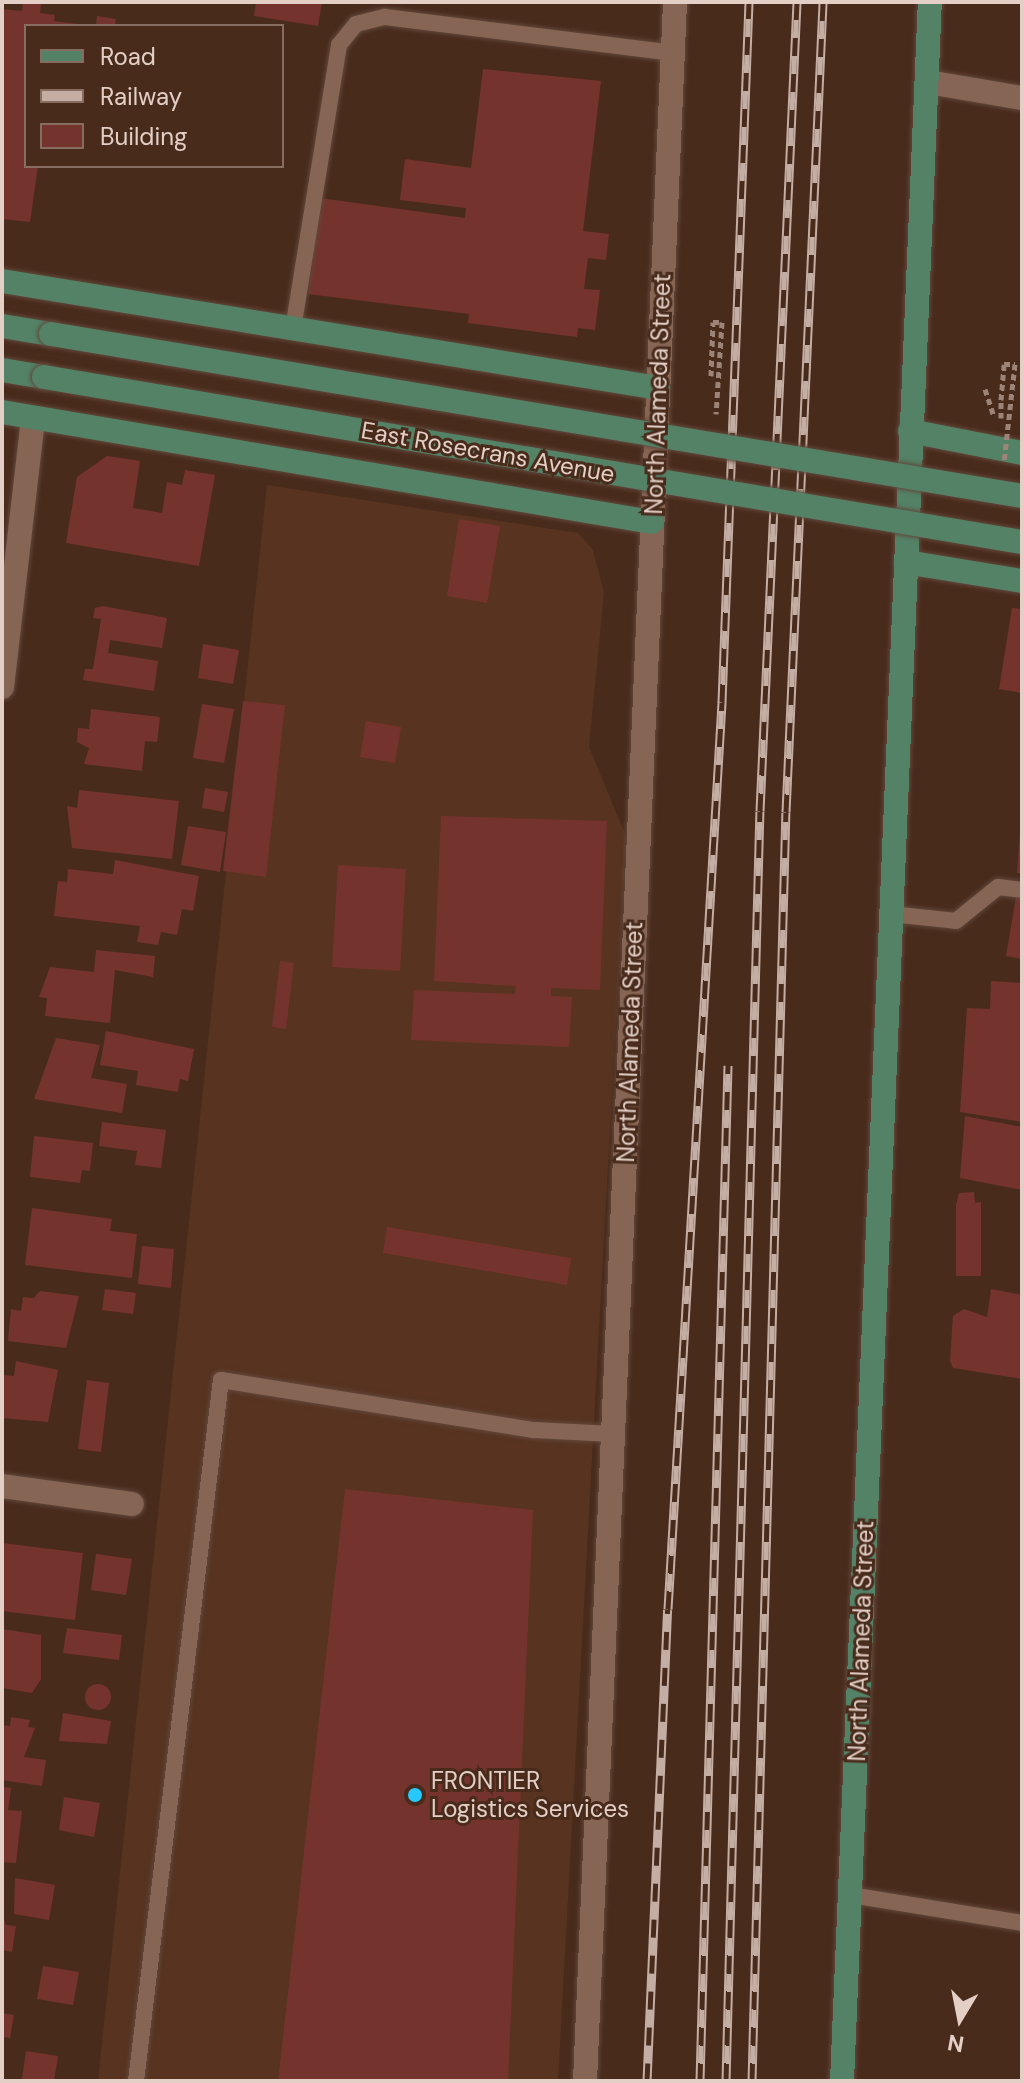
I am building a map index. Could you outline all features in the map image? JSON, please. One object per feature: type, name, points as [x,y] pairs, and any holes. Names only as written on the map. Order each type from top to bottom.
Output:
[{"type":"main road","name":"North Alameda Street","points":[[842,2081],[930,2]]},
{"type":"main road","points":[[2,281],[658,388]]},
{"type":"main road","name":"East Rosecrans Avenue","points":[[2,326],[1022,496]]},
{"type":"main road","name":"East Rosecrans Avenue","points":[[2,370],[1022,542]]},
{"type":"main road","points":[[2,412],[652,522]]},
{"type":"main road","points":[[910,431],[1013,460]]},
{"type":"main road","points":[[906,562],[1022,581]]},
{"type":"street","name":"North Alameda Street","points":[[585,2081],[675,2]]},
{"type":"street","points":[[928,82],[1022,98]]},
{"type":"street","points":[[2,687],[9,566],[33,418]]},
{"type":"street","points":[[2,1486],[132,1504]]},
{"type":"lane","points":[[293,329],[339,45],[368,18],[672,53]]},
{"type":"lane","points":[[891,914],[956,921],[998,887],[1022,890]]},
{"type":"lane","points":[[136,2081],[221,1380],[534,1430],[613,1434]]},
{"type":"lane","points":[[850,1895],[1022,1923]]},
{"type":"path","points":[[711,376],[713,322],[722,322],[716,419]]},
{"type":"path","points":[[1000,427],[1004,364],[1015,364],[1013,460]]},
{"type":"shaded area","points":[[267,485],[578,533],[593,550],[604,593],[589,747],[626,836],[558,2081],[98,2081]]},
{"type":"building","points":[[23,2],[41,4],[40,13],[55,15],[54,21],[77,24],[24,24],[24,168],[38,168],[30,222],[2,219],[2,9],[22,11]]},
{"type":"building","points":[[256,2],[322,2],[318,26],[254,16]]},
{"type":"building","points":[[97,16],[116,19],[115,24],[96,24]]},
{"type":"building","points":[[483,69],[601,81],[583,231],[609,234],[606,260],[588,258],[584,289],[600,290],[595,330],[578,328],[577,337],[468,323],[469,314],[308,294],[320,198],[465,218],[466,208],[400,200],[405,159],[471,168]]},
{"type":"building","points":[[107,456],[140,461],[133,508],[162,513],[167,482],[182,485],[185,470],[215,475],[199,566],[66,543],[77,477]]},
{"type":"building","points":[[459,519],[500,526],[487,603],[447,596]]},
{"type":"building","points":[[103,606],[167,618],[162,648],[110,640],[108,653],[158,661],[154,691],[83,680],[85,669],[93,669],[101,619],[93,618],[95,608]]},
{"type":"building","points":[[1012,608],[1022,609],[1022,693],[999,689]]},
{"type":"building","points":[[203,644],[239,650],[233,684],[198,678]]},
{"type":"building","points":[[243,701],[285,705],[266,877],[223,871]]},
{"type":"building","points":[[202,704],[234,709],[224,763],[193,758]]},
{"type":"building","points":[[91,709],[160,717],[157,742],[145,741],[142,771],[84,764],[89,748],[77,742],[78,728],[89,729]]},
{"type":"building","points":[[366,721],[401,727],[395,763],[360,757]]},
{"type":"building","points":[[205,788],[228,792],[224,812],[202,808]]},
{"type":"building","points":[[79,790],[179,801],[172,859],[72,848],[67,806],[77,808]]},
{"type":"building","points":[[441,816],[607,821],[600,990],[551,988],[551,996],[572,997],[569,1047],[411,1040],[414,990],[515,994],[516,986],[434,981]]},
{"type":"building","points":[[188,826],[226,832],[220,872],[181,865]]},
{"type":"building","points":[[1020,829],[1022,873],[1017,873]]},
{"type":"building","points":[[115,860],[199,876],[193,911],[182,909],[177,935],[161,932],[158,945],[137,942],[140,926],[54,916],[58,881],[67,882],[68,869],[113,874]]},
{"type":"building","points":[[338,865],[406,869],[400,971],[332,967]]},
{"type":"building","points":[[1016,897],[1022,898],[1022,959],[1006,956]]},
{"type":"building","points":[[96,950],[155,956],[153,977],[115,970],[110,1023],[45,1016],[47,998],[39,997],[50,967],[94,972]]},
{"type":"building","points":[[280,961],[294,963],[286,1029],[272,1027]]},
{"type":"building","points":[[991,981],[1022,983],[1022,1122],[960,1112],[967,1008],[990,1009]]},
{"type":"building","points":[[106,1031],[194,1049],[188,1081],[180,1079],[178,1092],[136,1085],[138,1071],[100,1065]]},
{"type":"building","points":[[56,1038],[100,1045],[91,1078],[127,1084],[122,1113],[34,1099]]},
{"type":"building","points":[[965,1116],[1022,1127],[1022,1190],[960,1178]]},
{"type":"building","points":[[102,1122],[166,1130],[161,1168],[135,1165],[137,1151],[99,1146]]},
{"type":"building","points":[[34,1136],[93,1143],[90,1171],[82,1170],[80,1183],[30,1177]]},
{"type":"building","points":[[974,1192],[975,1203],[981,1202],[981,1276],[956,1276],[956,1205],[959,1193]]},
{"type":"building","points":[[32,1208],[112,1219],[110,1231],[137,1234],[132,1278],[25,1265]]},
{"type":"building","points":[[387,1227],[571,1258],[567,1285],[383,1253]]},
{"type":"building","points":[[142,1246],[174,1249],[171,1288],[138,1284]]},
{"type":"building","points":[[105,1289],[136,1293],[133,1314],[102,1310]]},
{"type":"building","points":[[991,1289],[1022,1295],[1022,1379],[953,1368],[950,1361],[953,1316],[964,1309],[987,1317]]},
{"type":"building","points":[[40,1291],[79,1296],[66,1348],[8,1341],[11,1309],[21,1311],[23,1297],[34,1298]]},
{"type":"building","points":[[16,1361],[58,1370],[48,1422],[2,1418],[4,1375],[14,1376]]},
{"type":"building","points":[[87,1380],[109,1383],[101,1452],[78,1449]]},
{"type":"building","name":"FRONTIER Logistics Services","points":[[345,1489],[533,1510],[508,2081],[278,2081]]},
{"type":"building","points":[[2,1543],[83,1553],[75,1620],[2,1611]]},
{"type":"building","points":[[96,1554],[132,1559],[126,1595],[91,1590]]},
{"type":"building","points":[[67,1628],[122,1635],[119,1660],[63,1653]]},
{"type":"building","points":[[2,1629],[41,1635],[41,1679],[32,1693],[2,1688]]},
{"type":"building","points":[[98,1684],[107,1688],[111,1697],[107,1706],[98,1710],[89,1706],[85,1697],[89,1688]]},
{"type":"building","points":[[63,1713],[111,1721],[107,1744],[59,1741]]},
{"type":"building","points":[[11,1717],[30,1720],[28,1727],[35,1728],[24,1757],[46,1760],[42,1786],[2,1780],[2,1725],[10,1726]]},
{"type":"building","points":[[2,1787],[11,1788],[8,1810],[22,1811],[16,1863],[2,1862]]},
{"type":"building","points":[[64,1797],[100,1803],[94,1837],[59,1830]]},
{"type":"building","points":[[15,1878],[55,1885],[49,1920],[14,1914]]},
{"type":"building","points":[[2,1913],[6,1925],[16,1926],[12,1952],[2,1950]]},
{"type":"building","points":[[43,1966],[79,1972],[73,2005],[37,1999]]},
{"type":"building","points":[[2,2013],[14,2015],[10,2038],[2,2037]]},
{"type":"building","points":[[26,2051],[58,2056],[54,2081],[22,2079]]},
{"type":"railway","points":[[647,2081],[668,1609],[722,702],[749,2]]},
{"type":"railway","points":[[726,2081],[760,811],[797,2]]},
{"type":"railway","points":[[752,2081],[786,812],[823,2]]},
{"type":"railway","points":[[700,2081],[728,1065]]},
{"type":"place","name":"FRONTIER Logistics Services","points":[[415,1795]]}]
